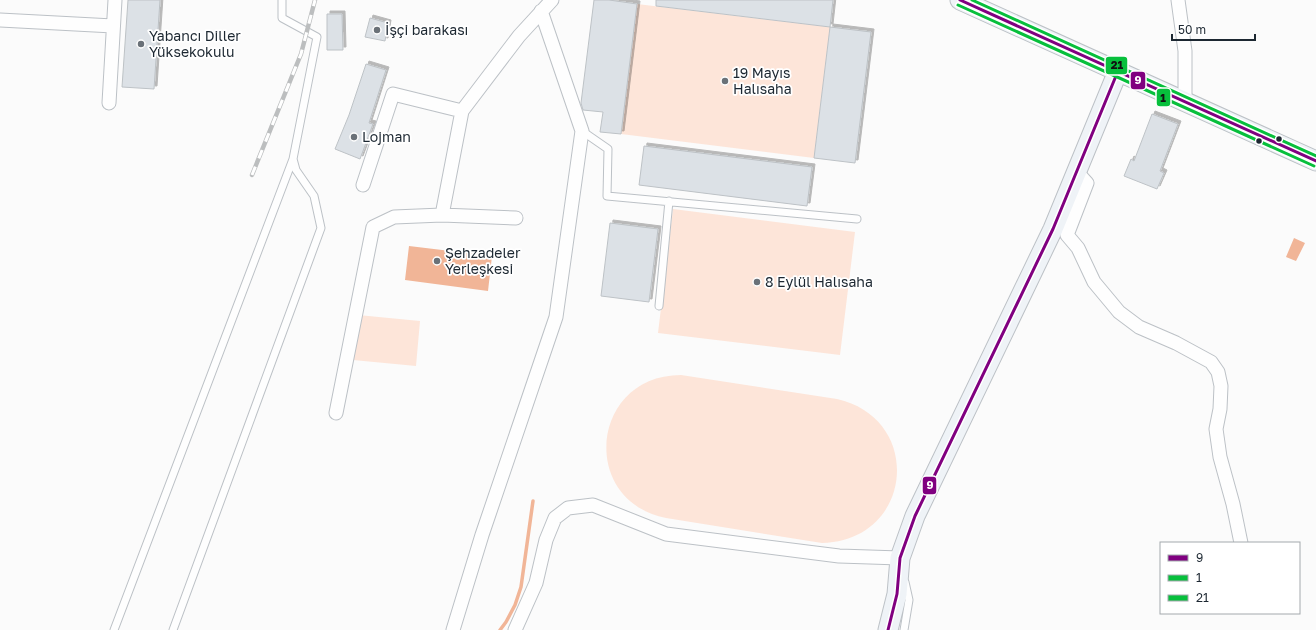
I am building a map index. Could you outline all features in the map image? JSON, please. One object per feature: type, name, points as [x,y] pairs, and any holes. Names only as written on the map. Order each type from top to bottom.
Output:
[{"type":"street","points":[[109,102],[114,0]]},
{"type":"street","points":[[442,215],[462,110],[519,36],[552,0]]},
{"type":"street","points":[[961,0],[1316,160]]},
{"type":"street","points":[[1178,0],[1185,51],[1185,102]]},
{"type":"street","points":[[453,630],[482,535],[556,317],[582,131],[541,12]]},
{"type":"street","points":[[0,20],[113,26]]},
{"type":"street","points":[[888,630],[897,594],[900,558],[915,516],[1053,229],[1118,71]]},
{"type":"street","points":[[364,185],[393,94],[462,110]]},
{"type":"street","points":[[1077,172],[1087,183],[1067,235],[1078,248],[1094,282],[1119,312],[1139,327],[1176,343],[1211,362],[1218,372],[1221,386],[1220,409],[1216,429],[1220,457],[1233,504],[1241,542]]},
{"type":"street","points":[[336,414],[373,227],[394,217],[442,215],[516,218]]},
{"type":"street","points":[[517,629],[536,583],[546,540],[555,518],[568,508],[593,505],[666,534],[749,546],[839,556],[900,558]]},
{"type":"lane","points":[[114,630],[293,159],[317,37],[282,18],[282,0]]},
{"type":"lane","points":[[582,131],[608,149],[607,196],[857,219]]},
{"type":"lane","points":[[173,630],[321,228],[314,196],[296,170],[293,159]]},
{"type":"lane","points":[[659,306],[669,201]]},
{"type":"lane","points":[[900,558],[909,600],[904,630]]},
{"type":"shaded area","name":"19 Mayıs Halısaha","points":[[637,4],[830,27],[814,158],[621,134]]},
{"type":"shaded area","name":"8 Eylül Halısaha","points":[[673,209],[855,232],[840,355],[658,333]]},
{"type":"shaded area","points":[[1294,238],[1305,243],[1296,261],[1286,257]]},
{"type":"shaded area","points":[[409,246],[492,256],[488,291],[405,280]]},
{"type":"shaded area","points":[[358,315],[420,321],[416,366],[353,360]]},
{"type":"shaded area","points":[[681,375],[837,399],[865,411],[885,430],[895,453],[897,478],[890,502],[875,522],[852,537],[822,543],[666,518],[638,507],[619,488],[608,465],[607,440],[614,416],[628,395],[651,380]]},
{"type":"building","name":"Yabancı Diller Yüksekokulu","points":[[128,0],[160,0],[154,89],[122,87]]},
{"type":"building","points":[[594,0],[609,0],[637,4],[621,134],[600,132],[603,112],[583,110],[581,103]]},
{"type":"building","points":[[656,0],[833,0],[830,27],[656,6]]},
{"type":"building","points":[[327,14],[342,14],[343,50],[327,50]]},
{"type":"building","name":"İşçi barakası","points":[[370,18],[388,23],[385,41],[365,37]]},
{"type":"building","points":[[830,27],[871,32],[855,163],[814,158]]},
{"type":"building","points":[[366,64],[386,70],[369,123],[373,124],[360,159],[335,149],[349,115]]},
{"type":"building","points":[[1152,114],[1178,124],[1160,171],[1164,173],[1157,189],[1124,176],[1131,159],[1134,161]]},
{"type":"building","points":[[644,146],[812,167],[807,206],[639,185]]},
{"type":"building","points":[[610,223],[658,229],[649,302],[601,296]]},
{"type":"waterway","points":[[500,630],[515,605],[521,587],[533,501]]},
{"type":"railway","points":[[252,175],[301,54],[315,0]]},
{"type":"transit line","name":"9","points":[[960,0],[1316,161]]},
{"type":"transit line","name":"21","points":[[972,0],[1316,156]]},
{"type":"transit line","name":"1","points":[[958,5],[1314,166]]},
{"type":"transit line","name":"9","points":[[888,630],[897,594],[900,558],[915,516],[1053,229],[1118,71]]},
{"type":"place","name":"İşçi barakası","points":[[377,30]]},
{"type":"place","name":"Yabancı Diller Yüksekokulu","points":[[141,44]]},
{"type":"place","name":"19 Mayıs Halısaha","points":[[725,81]]},
{"type":"place","name":"Lojman","points":[[354,137]]},
{"type":"place","name":"Şehzadeler Yerleşkesi","points":[[437,261]]},
{"type":"place","name":"8 Eylül Halısaha","points":[[757,282]]}]
